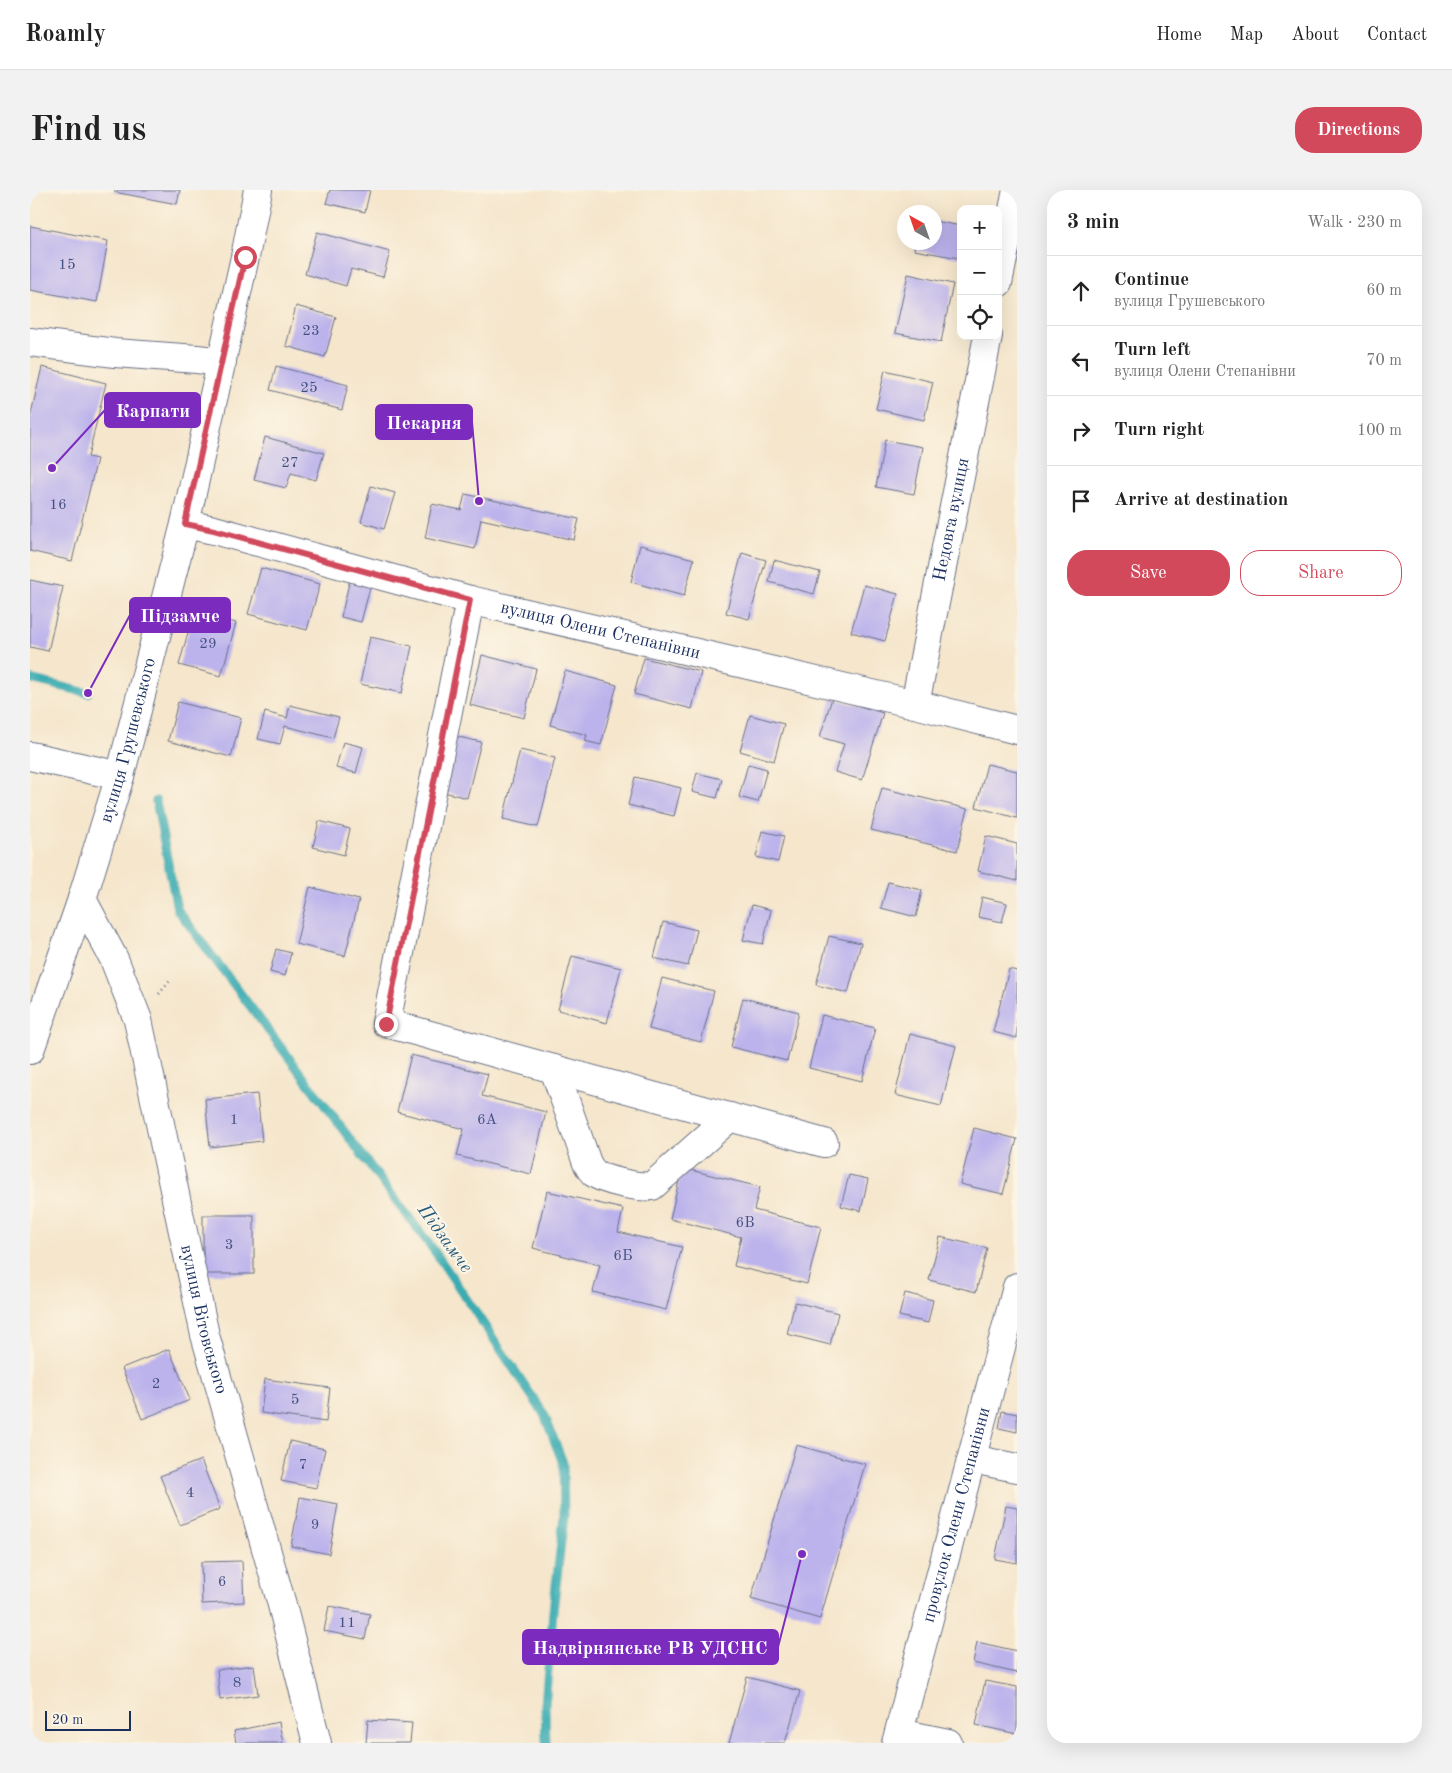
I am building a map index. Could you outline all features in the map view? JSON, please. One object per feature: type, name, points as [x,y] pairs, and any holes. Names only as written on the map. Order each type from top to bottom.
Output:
[{"type":"street","name":"вулиця Грушевського","points":[[30,1050],[41,982],[82,899],[120,776],[185,524],[222,362],[258,190]]},
{"type":"street","points":[[1002,263],[1017,190]]},
{"type":"street","name":"Недовга вулиця","points":[[914,704],[987,340]]},
{"type":"street","points":[[30,342],[115,353],[222,362]]},
{"type":"street","name":"вулиця Олени Степанівни","points":[[185,524],[214,530],[470,600],[1017,730]]},
{"type":"street","points":[[470,600],[386,1024],[824,1143]]},
{"type":"street","points":[[30,756],[120,776]]},
{"type":"street","name":"вулиця Вітовського","points":[[82,899],[114,959],[138,1020],[205,1335],[281,1602],[317,1743]]},
{"type":"street","points":[[554,1069],[587,1163],[591,1169],[602,1177],[637,1186],[652,1186],[730,1117]]},
{"type":"street","name":"провулок Олени Степанівни","points":[[897,1738],[1017,1287]]},
{"type":"street","points":[[972,1459],[1017,1468]]},
{"type":"street","points":[[897,1738],[948,1743]]},
{"type":"building","points":[[115,190],[180,190],[177,204],[114,192]]},
{"type":"building","points":[[330,190],[370,190],[365,212],[326,203]]},
{"type":"building","points":[[942,222],[957,225],[957,258],[914,250],[942,250]]},
{"type":"building","points":[[30,226],[108,241],[97,302],[30,290]]},
{"type":"building","points":[[317,232],[390,252],[383,277],[351,269],[346,286],[305,274]]},
{"type":"building","points":[[908,274],[953,284],[941,342],[895,333]]},
{"type":"building","points":[[296,306],[336,317],[325,357],[286,346]]},
{"type":"building","points":[[276,366],[348,385],[342,410],[270,390]]},
{"type":"building","points":[[42,367],[106,383],[88,457],[97,459],[72,561],[30,551],[30,418]]},
{"type":"building","points":[[885,370],[933,382],[924,420],[876,409]]},
{"type":"building","points":[[265,437],[324,453],[316,480],[291,473],[286,488],[254,480]]},
{"type":"building","points":[[885,440],[923,447],[914,494],[876,487]]},
{"type":"building","points":[[371,486],[395,493],[384,529],[361,522]]},
{"type":"building","points":[[465,494],[579,519],[574,540],[481,519],[475,549],[425,538],[432,504],[461,510]]},
{"type":"building","points":[[640,545],[694,559],[684,596],[631,582]]},
{"type":"building","points":[[742,553],[766,560],[749,619],[726,613]]},
{"type":"building","points":[[774,560],[820,572],[814,594],[769,582]]},
{"type":"building","points":[[261,568],[320,584],[307,630],[248,614]]},
{"type":"building","points":[[351,575],[372,580],[361,622],[341,617]]},
{"type":"building","points":[[30,580],[63,587],[48,651],[30,647]]},
{"type":"building","points":[[864,585],[898,594],[885,641],[851,632]]},
{"type":"building","points":[[194,611],[236,623],[221,676],[179,665]]},
{"type":"building","points":[[370,637],[412,646],[402,693],[360,684]]},
{"type":"building","points":[[482,655],[536,669],[524,718],[470,705]]},
{"type":"building","points":[[644,658],[701,672],[692,709],[634,694]]},
{"type":"building","points":[[565,671],[617,685],[601,745],[585,741],[587,735],[550,725]]},
{"type":"building","points":[[832,698],[883,713],[862,780],[835,772],[844,744],[820,737]]},
{"type":"building","points":[[178,702],[241,718],[231,757],[168,741]]},
{"type":"building","points":[[290,705],[339,717],[333,738],[285,726],[280,744],[258,739],[265,712],[287,718]]},
{"type":"building","points":[[750,715],[784,724],[774,761],[740,751]]},
{"type":"building","points":[[450,735],[481,742],[467,798],[436,790]]},
{"type":"building","points":[[343,742],[363,747],[356,773],[336,768]]},
{"type":"building","points":[[520,750],[555,758],[538,827],[503,819]]},
{"type":"building","points":[[748,764],[767,769],[758,802],[739,797]]},
{"type":"building","points":[[987,764],[1017,771],[1017,818],[976,807]]},
{"type":"building","points":[[697,773],[722,779],[717,798],[692,792]]},
{"type":"building","points":[[635,777],[681,788],[674,816],[628,805]]},
{"type":"building","points":[[882,788],[968,809],[957,851],[871,830]]},
{"type":"building","points":[[319,821],[350,829],[344,855],[313,847]]},
{"type":"building","points":[[762,831],[784,836],[778,862],[756,857]]},
{"type":"building","points":[[986,836],[1017,844],[1017,881],[978,871]]},
{"type":"building","points":[[888,882],[922,890],[916,917],[881,908]]},
{"type":"building","points":[[310,887],[359,900],[345,956],[296,944]]},
{"type":"building","points":[[982,897],[1007,903],[1002,922],[978,917]]},
{"type":"building","points":[[752,905],[771,910],[763,944],[743,940]]},
{"type":"building","points":[[663,922],[697,930],[688,966],[654,958]]},
{"type":"building","points":[[829,936],[861,943],[848,993],[816,985]]},
{"type":"building","points":[[276,949],[291,953],[285,976],[270,972]]},
{"type":"building","points":[[572,956],[621,968],[607,1023],[558,1010]]},
{"type":"building","points":[[1009,969],[1017,971],[1017,1038],[993,1032]]},
{"type":"building","points":[[662,978],[714,991],[701,1042],[649,1029]]},
{"type":"building","points":[[743,998],[799,1012],[787,1061],[731,1047]]},
{"type":"building","points":[[822,1015],[875,1028],[862,1081],[809,1068]]},
{"type":"building","points":[[910,1034],[956,1046],[941,1106],[895,1095]]},
{"type":"building","points":[[411,1055],[488,1074],[482,1096],[546,1112],[531,1174],[457,1156],[464,1129],[397,1112]]},
{"type":"building","points":[[257,1094],[262,1141],[210,1147],[205,1099]]},
{"type":"building","points":[[974,1128],[1017,1139],[1003,1194],[960,1184]]},
{"type":"building","points":[[682,1168],[760,1187],[754,1210],[821,1227],[807,1284],[734,1266],[741,1237],[670,1219]]},
{"type":"building","points":[[849,1175],[868,1179],[861,1211],[841,1206]]},
{"type":"building","points":[[547,1191],[623,1209],[618,1232],[682,1247],[666,1310],[593,1292],[600,1265],[533,1248]]},
{"type":"building","points":[[203,1215],[254,1215],[254,1274],[203,1274]]},
{"type":"building","points":[[940,1237],[987,1248],[976,1292],[929,1280]]},
{"type":"building","points":[[905,1293],[933,1300],[928,1323],[899,1316]]},
{"type":"building","points":[[795,1302],[838,1313],[830,1345],[787,1334]]},
{"type":"building","points":[[169,1349],[190,1400],[142,1419],[122,1368]]},
{"type":"building","points":[[265,1379],[330,1388],[326,1422],[261,1413]]},
{"type":"building","points":[[1002,1411],[1017,1414],[1017,1432],[999,1428]]},
{"type":"building","points":[[290,1441],[325,1449],[316,1488],[281,1481]]},
{"type":"building","points":[[796,1445],[865,1464],[820,1619],[751,1599]]},
{"type":"building","points":[[201,1460],[220,1509],[180,1525],[160,1476]]},
{"type":"building","points":[[300,1497],[338,1504],[329,1554],[291,1546]]},
{"type":"building","points":[[1006,1506],[1017,1508],[1017,1563],[995,1559]]},
{"type":"building","points":[[242,1561],[244,1602],[202,1604],[201,1562]]},
{"type":"building","points":[[329,1606],[370,1614],[365,1639],[324,1631]]},
{"type":"building","points":[[977,1642],[1017,1651],[1017,1673],[973,1663]]},
{"type":"building","points":[[254,1665],[258,1695],[220,1700],[217,1670]]},
{"type":"building","points":[[747,1677],[800,1691],[785,1743],[729,1743]]},
{"type":"building","points":[[985,1681],[1017,1687],[1017,1734],[976,1725]]},
{"type":"building","points":[[368,1720],[412,1723],[410,1743],[366,1743]]},
{"type":"building","points":[[279,1722],[283,1743],[236,1743],[234,1731]]},
{"type":"waterway","name":"Підзамче","points":[[30,679],[88,693]]},
{"type":"waterway","name":"Підзамче","points":[[156,801],[177,909],[435,1252],[544,1414],[563,1463],[564,1516],[545,1705],[546,1743]]},
{"type":"place","name":"Карпати","points":[[52,468]]},
{"type":"place","name":"Пекарня","points":[[479,501]]},
{"type":"place","name":"Підзамче","points":[[88,693]]},
{"type":"place","name":"Надвірнянське РВ УДСНС","points":[[802,1554]]},
{"type":"route","points":[[245,257],[185,524],[214,530],[470,600],[386,1024]]}]
